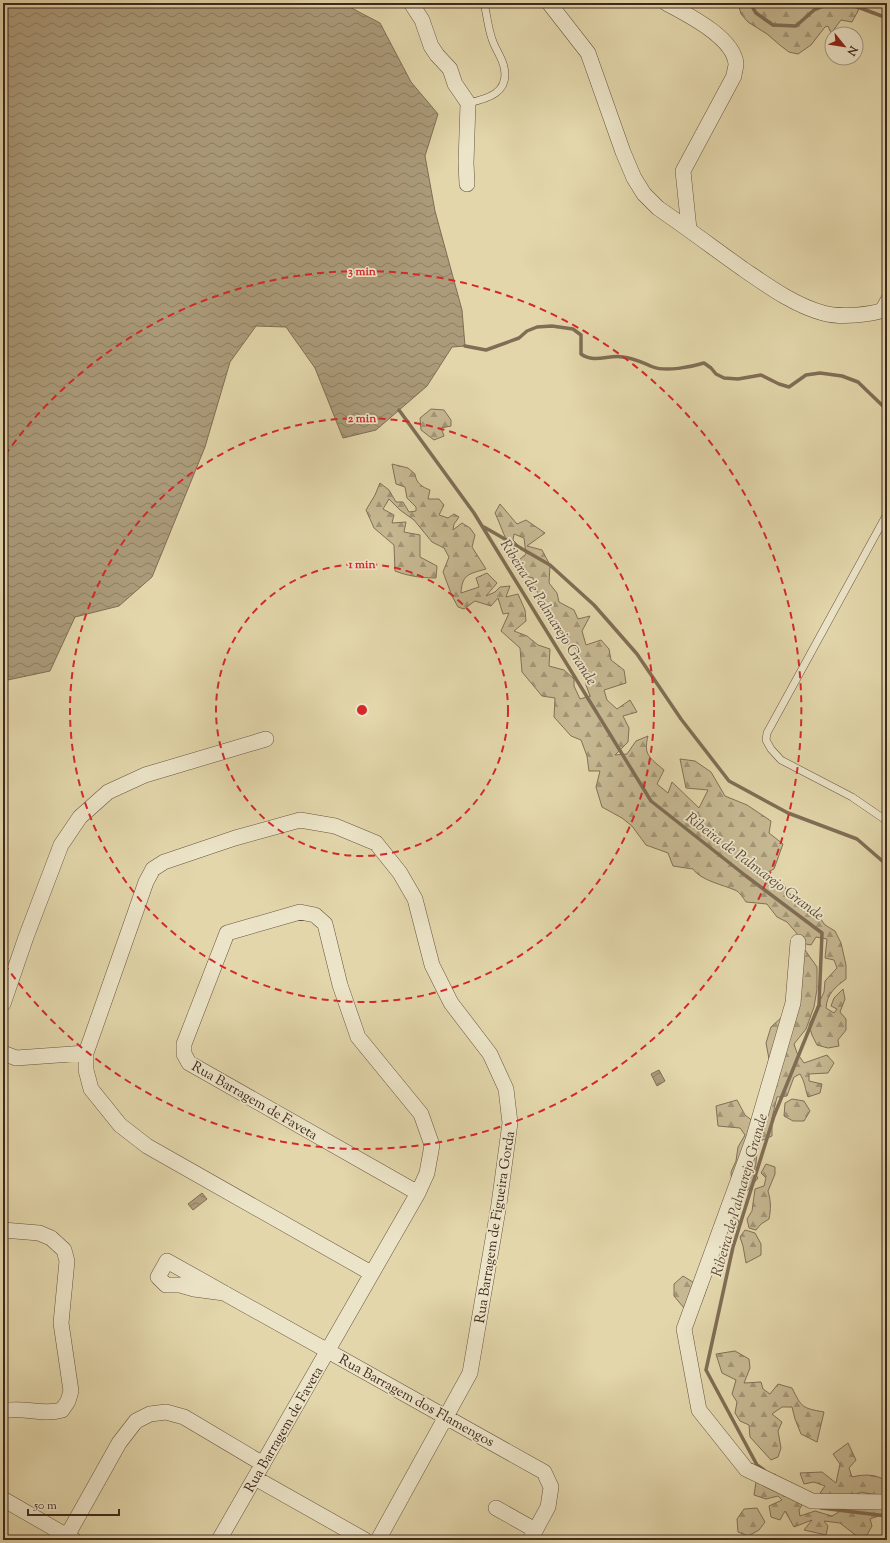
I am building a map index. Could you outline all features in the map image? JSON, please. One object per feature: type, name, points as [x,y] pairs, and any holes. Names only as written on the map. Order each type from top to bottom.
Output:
[{"type":"street","points":[[412,3],[422,20],[431,46],[437,55],[450,68],[455,84],[468,103],[466,163],[467,184]]},
{"type":"street","points":[[549,3],[588,53],[623,152],[634,178],[644,194],[658,208],[766,285],[808,308],[825,314],[844,315],[884,312]]},
{"type":"street","points":[[666,3],[702,23],[714,33],[730,49],[736,64],[734,76],[683,171],[689,229]]},
{"type":"street","points":[[3,1004],[26,937],[62,845],[80,817],[108,792],[145,775],[266,739]]},
{"type":"street","name":"Rua Barragem de Figueira Gorda","points":[[371,1273],[147,1146],[120,1125],[91,1089],[86,1070],[86,1053],[146,882],[153,869],[164,862],[235,838],[300,820],[334,826],[376,843],[400,872],[415,899],[432,965],[451,1003],[490,1054],[506,1089],[510,1124],[499,1204],[470,1374],[378,1540]]},
{"type":"street","name":"Rua Barragem de Faveta","points":[[219,1540],[418,1193],[427,1173],[432,1145],[421,1114],[358,1037],[340,985],[325,924],[315,916],[300,912],[227,933],[184,1044],[184,1054],[189,1063],[418,1193]]},
{"type":"street","points":[[798,942],[793,1004],[791,1011],[753,1140],[684,1329],[699,1410],[746,1469],[812,1501],[887,1502]]},
{"type":"street","points":[[3,1053],[16,1058],[86,1053]]},
{"type":"street","points":[[3,1230],[39,1234],[51,1238],[64,1250],[67,1261],[61,1323],[71,1391],[68,1401],[62,1410],[51,1413],[18,1410],[3,1411]]},
{"type":"street","name":"Rua Barragem dos Flamengos","points":[[224,1293],[544,1472],[551,1487],[548,1507],[532,1535]]},
{"type":"street","points":[[3,1499],[71,1538],[119,1442],[136,1421],[150,1414],[166,1412],[184,1417],[263,1464]]},
{"type":"street","points":[[255,1478],[365,1540]]},
{"type":"street","points":[[496,1508],[532,1535]]},
{"type":"lane","points":[[468,103],[490,98],[503,84],[505,76],[504,67],[492,40],[484,3]]},
{"type":"lane","points":[[884,312],[887,294]]},
{"type":"lane","points":[[887,514],[766,732],[766,740],[770,749],[781,760],[852,797],[887,821]]},
{"type":"green space","points":[[738,3],[860,3],[858,11],[852,22],[841,20],[836,26],[824,26],[824,28],[811,45],[798,54],[789,52],[767,34],[748,22],[741,14]]},
{"type":"green space","points":[[431,409],[444,410],[451,420],[451,426],[441,428],[444,436],[434,440],[421,430],[420,418]]},
{"type":"green space","points":[[392,464],[408,468],[415,474],[420,484],[424,488],[430,490],[428,499],[439,499],[444,505],[439,515],[448,518],[454,514],[459,517],[454,524],[453,530],[462,523],[470,528],[475,535],[472,547],[486,569],[475,572],[465,578],[461,593],[479,587],[476,578],[487,573],[497,583],[486,596],[495,592],[500,587],[510,586],[506,597],[518,594],[525,610],[526,621],[514,631],[527,636],[538,645],[550,649],[549,666],[564,670],[574,679],[574,686],[580,699],[590,696],[586,685],[587,671],[575,663],[577,649],[565,642],[558,632],[553,618],[538,604],[539,594],[535,589],[533,578],[522,575],[519,560],[526,554],[524,538],[514,534],[513,540],[520,547],[515,554],[506,539],[495,513],[500,504],[517,524],[526,520],[545,533],[527,546],[542,550],[550,565],[549,583],[557,593],[559,602],[574,610],[578,619],[590,616],[582,631],[586,645],[601,640],[609,649],[611,660],[624,670],[626,683],[604,690],[607,700],[617,709],[630,700],[637,712],[623,716],[629,728],[628,742],[615,755],[627,754],[636,741],[648,736],[646,748],[647,752],[651,759],[664,770],[657,784],[668,793],[672,782],[699,808],[708,790],[686,788],[680,759],[695,761],[711,772],[725,796],[747,805],[771,821],[769,833],[783,844],[774,869],[763,874],[767,880],[784,884],[787,893],[801,898],[807,907],[817,914],[825,925],[835,931],[841,943],[846,965],[846,979],[832,991],[826,1008],[834,1013],[837,1009],[831,1006],[834,998],[843,989],[845,999],[840,1012],[846,1019],[846,1030],[838,1040],[839,1046],[828,1048],[817,1045],[809,1025],[824,992],[825,981],[837,968],[834,960],[825,958],[827,939],[816,937],[811,945],[806,944],[787,922],[777,917],[767,904],[746,902],[737,891],[706,879],[696,873],[693,869],[673,866],[668,853],[646,845],[632,826],[622,818],[602,807],[596,787],[600,771],[589,771],[587,756],[581,740],[571,736],[554,717],[555,698],[542,696],[522,672],[520,648],[501,631],[509,613],[503,614],[498,598],[491,606],[475,601],[464,609],[458,607],[443,572],[449,557],[444,548],[432,542],[414,520],[400,510],[389,499],[383,509],[394,515],[392,523],[406,522],[404,532],[420,535],[420,557],[437,566],[436,578],[425,578],[395,571],[394,545],[374,528],[366,510],[380,483],[389,490],[396,502],[403,502],[409,512],[416,511],[416,507],[407,498],[405,487],[396,484]]},
{"type":"green space","points":[[805,950],[817,967],[817,989],[814,1007],[806,1029],[794,1044],[797,1053],[804,1063],[827,1055],[834,1063],[828,1073],[809,1074],[809,1081],[822,1084],[820,1093],[808,1097],[800,1074],[794,1077],[787,1096],[777,1097],[772,1118],[772,1136],[758,1142],[754,1172],[758,1178],[747,1191],[732,1188],[731,1172],[736,1161],[738,1147],[745,1135],[740,1128],[718,1126],[716,1106],[737,1100],[745,1115],[754,1122],[769,1059],[766,1043],[771,1027],[783,1016],[801,958]]},
{"type":"green space","points":[[792,1099],[804,1101],[810,1111],[804,1121],[793,1121],[784,1116],[785,1103]]},
{"type":"green space","points":[[766,1164],[775,1167],[775,1174],[768,1191],[770,1215],[769,1219],[761,1224],[756,1230],[749,1228],[747,1219],[752,1211],[755,1189],[764,1186],[766,1178],[761,1173]]},
{"type":"green space","points":[[733,1216],[739,1221],[733,1233],[725,1231]]},
{"type":"green space","points":[[745,1230],[755,1233],[761,1244],[761,1255],[746,1263],[740,1237]]},
{"type":"green space","points":[[683,1276],[696,1284],[708,1284],[698,1307],[684,1308],[674,1296],[674,1284]]},
{"type":"green space","points":[[735,1351],[749,1359],[750,1368],[744,1383],[761,1382],[763,1389],[770,1394],[778,1384],[792,1388],[798,1400],[804,1406],[824,1412],[817,1442],[801,1434],[792,1407],[782,1407],[772,1414],[782,1422],[778,1431],[781,1448],[778,1457],[771,1460],[750,1437],[749,1425],[740,1421],[735,1413],[737,1402],[732,1394],[736,1380],[722,1373],[716,1354]]},
{"type":"green space","points":[[848,1443],[856,1460],[849,1468],[852,1477],[870,1475],[887,1481],[887,1496],[861,1492],[855,1495],[834,1497],[820,1493],[825,1486],[814,1482],[804,1484],[800,1473],[822,1472],[836,1483],[840,1464],[833,1454]]},
{"type":"green space","points":[[775,1474],[783,1492],[804,1501],[799,1510],[800,1516],[815,1511],[832,1516],[849,1506],[887,1507],[887,1513],[870,1519],[872,1526],[867,1535],[858,1537],[840,1523],[824,1521],[828,1526],[826,1535],[804,1530],[812,1520],[794,1527],[785,1511],[780,1520],[771,1517],[769,1506],[782,1500],[778,1496],[766,1499],[754,1495],[756,1482]]},
{"type":"green space","points":[[757,1508],[765,1522],[759,1530],[748,1536],[738,1532],[737,1519],[744,1509]]},
{"type":"water","points":[[3,3],[342,3],[380,23],[411,82],[438,114],[425,156],[435,211],[462,310],[465,346],[452,347],[427,386],[376,430],[343,438],[315,368],[286,327],[256,326],[230,362],[205,447],[152,577],[119,606],[75,617],[50,671],[3,681]]},
{"type":"water","points":[[659,1070],[665,1081],[657,1086],[651,1074]]},
{"type":"water","points":[[202,1193],[207,1199],[193,1210],[188,1204]]},
{"type":"waterway","points":[[750,3],[756,13],[773,25],[796,26],[814,10],[831,3]]},
{"type":"waterway","points":[[847,3],[887,18]]},
{"type":"waterway","points":[[465,346],[486,350],[519,338],[527,331],[537,327],[552,326],[573,329],[581,335],[581,354],[586,357],[597,359],[618,356],[638,361],[653,367],[665,369],[686,367],[704,363],[716,374],[724,378],[738,379],[761,375],[789,387],[806,375],[820,373],[842,376],[858,382],[887,410]]},
{"type":"waterway","name":"Ribeira de Palmarejo Grande","points":[[399,410],[474,513],[651,801],[746,876],[822,933],[819,1005],[774,1116],[733,1247],[706,1370],[757,1465],[764,1470]]},
{"type":"waterway","points":[[484,527],[550,565],[594,605],[637,654],[681,719],[729,781],[788,813],[857,839],[887,865]]},
{"type":"waterway","name":"Ribeira de Palmarejo Grande","points":[[821,1508],[887,1516]]}]
